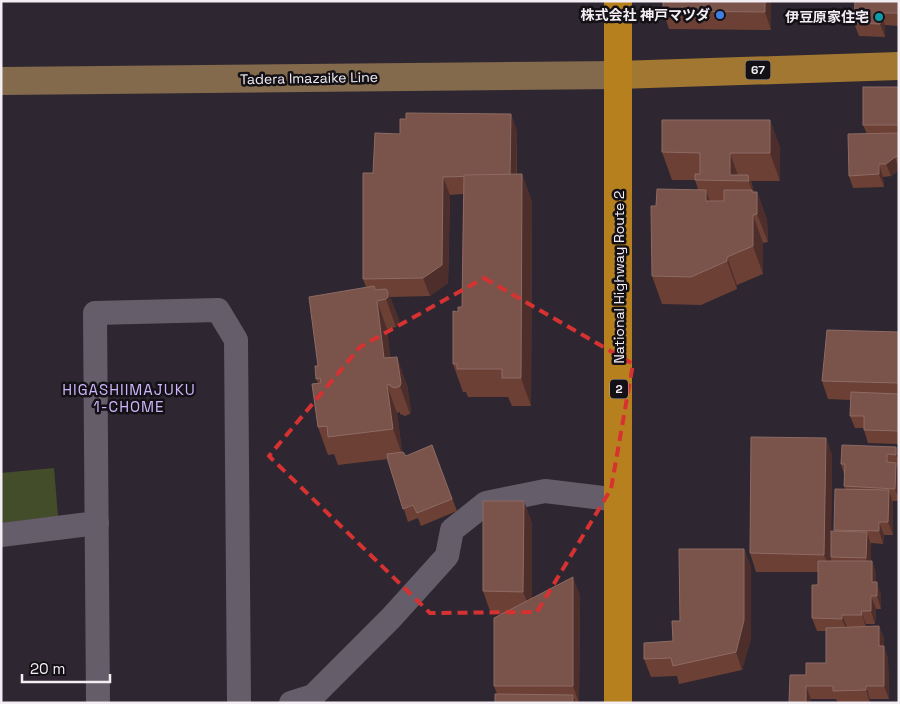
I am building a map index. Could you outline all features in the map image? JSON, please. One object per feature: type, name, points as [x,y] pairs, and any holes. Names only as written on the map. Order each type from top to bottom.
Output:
[{"type":"highway","name":"National Highway Route 2","points":[[618,1],[620,500],[618,703]]},
{"type":"main road","name":"67","points":[[618,75],[899,66]]},
{"type":"main road","name":"Tadera Imazaike Line","points":[[1,81],[618,75]]},
{"type":"street","points":[[98,703],[96,313],[218,310],[236,340],[239,702]]},
{"type":"street","points":[[291,703],[313,696],[391,618],[446,556],[452,530],[486,503],[545,492],[620,500]]},
{"type":"street","points":[[1,535],[97,522]]},
{"type":"highlighted area","points":[[484,278],[633,364],[611,489],[537,612],[430,613],[269,456],[360,347]]},
{"type":"green space","points":[[54,468],[58,516],[1,523],[1,473]]},
{"type":"building","points":[[663,1],[765,1],[765,12],[663,11]]},
{"type":"building","points":[[855,1],[899,1],[899,13],[880,13],[880,24],[854,23]]},
{"type":"building","points":[[863,87],[899,87],[899,125],[863,125]]},
{"type":"building","points":[[406,113],[511,114],[510,175],[443,177],[442,265],[423,278],[363,279],[363,173],[373,173],[375,133],[400,134],[400,119],[406,119]]},
{"type":"building","points":[[662,120],[770,120],[770,153],[730,153],[730,175],[748,175],[749,181],[695,180],[695,174],[700,174],[700,153],[662,152]]},
{"type":"building","points":[[899,133],[899,156],[886,164],[879,164],[879,174],[849,176],[848,134]]},
{"type":"building","points":[[522,174],[521,378],[502,378],[502,369],[457,369],[457,364],[453,364],[453,311],[458,312],[458,307],[462,307],[464,175]]},
{"type":"building","points":[[657,189],[706,190],[706,201],[724,201],[724,190],[752,190],[752,192],[757,192],[757,214],[753,215],[753,246],[727,257],[727,261],[691,277],[652,276],[651,206],[656,206]]},
{"type":"building","points":[[374,286],[375,290],[386,289],[388,292],[386,299],[377,301],[384,358],[397,357],[401,383],[400,386],[395,388],[390,386],[390,384],[387,385],[393,429],[328,437],[327,426],[318,427],[312,384],[321,383],[320,378],[316,379],[315,366],[318,366],[309,297]]},
{"type":"building","points":[[827,330],[899,332],[899,383],[822,381]]},
{"type":"building","points":[[851,392],[899,394],[899,431],[864,430],[864,416],[850,416]]},
{"type":"building","points":[[751,437],[826,438],[824,555],[750,553]]},
{"type":"building","points":[[432,445],[452,499],[417,513],[413,505],[403,509],[387,454],[403,452],[406,456]]},
{"type":"building","points":[[842,445],[896,447],[896,455],[887,454],[887,462],[896,463],[895,489],[844,486],[845,464],[841,464]]},
{"type":"building","points":[[835,489],[889,490],[888,522],[879,522],[879,531],[834,530]]},
{"type":"building","points":[[483,501],[524,501],[523,592],[483,591]]},
{"type":"building","points":[[831,531],[867,532],[866,558],[831,557]]},
{"type":"building","points":[[679,549],[744,549],[744,620],[736,652],[673,666],[671,658],[644,659],[644,643],[673,641],[672,621],[680,621]]},
{"type":"building","points":[[818,561],[872,561],[872,582],[877,582],[877,596],[871,596],[871,611],[861,611],[862,615],[842,615],[842,619],[812,618],[812,585],[818,585]]},
{"type":"building","points":[[573,577],[573,686],[494,686],[494,618]]},
{"type":"building","points":[[879,626],[879,646],[884,646],[884,686],[866,686],[866,690],[833,691],[833,686],[806,686],[806,703],[789,703],[790,675],[806,675],[806,663],[826,663],[826,628]]},
{"type":"building","points":[[495,694],[573,695],[573,703],[495,703]]},
{"type":"place","name":"株式会社 神戸マツダ","points":[[720,15]]},
{"type":"place","name":"伊豆原家住宅","points":[[879,17]]},
{"type":"district","name":"HIGASHIIMAJUKU 1-CHOME","points":[[129,398]]}]
